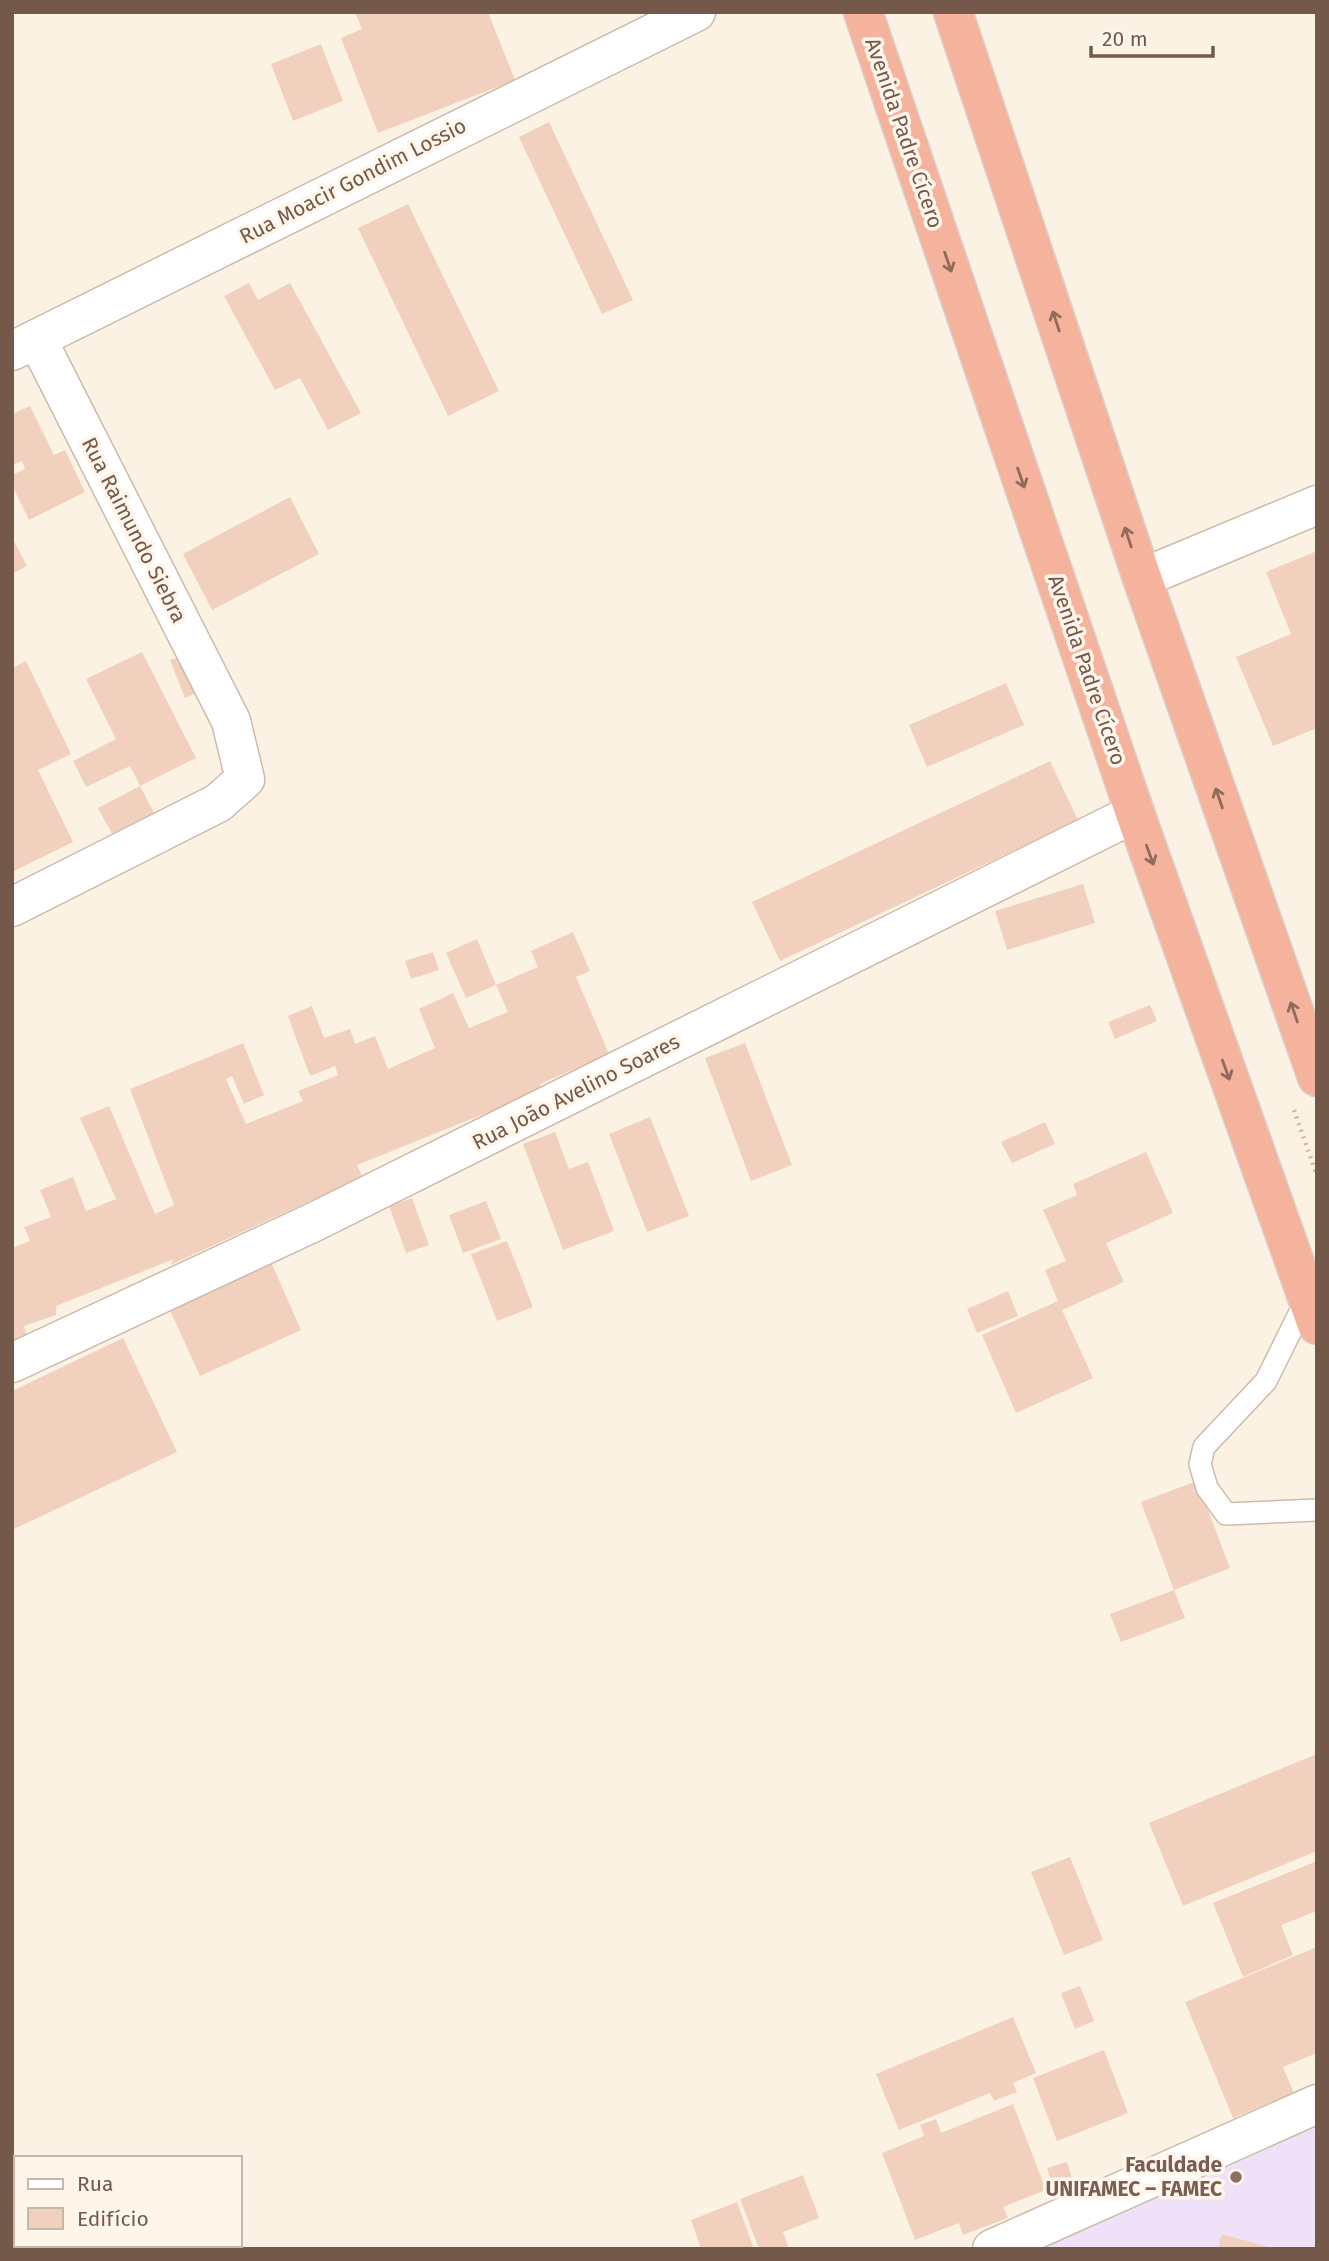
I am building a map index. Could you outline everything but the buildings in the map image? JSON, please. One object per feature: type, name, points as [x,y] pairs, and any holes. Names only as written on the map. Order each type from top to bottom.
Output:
[{"type":"highway","name":"Avenida Padre Cícero","points":[[863,12],[1135,813],[1312,1312]]},
{"type":"highway","points":[[953,12],[1142,578],[1317,1077]]},
{"type":"street","name":"Rua Moacir Gondim Lossio","points":[[24,345],[696,12]]},
{"type":"street","name":"Rua Raimundo Siebra","points":[[12,906],[218,803],[245,779],[232,721],[24,345]]},
{"type":"street","points":[[1142,578],[1317,505]]},
{"type":"street","name":"Rua João Avelino Soares","points":[[12,1363],[314,1222],[1135,813]]},
{"type":"street","points":[[992,2249],[1317,2104]]},
{"type":"lane","points":[[1312,1312],[1266,1381],[1204,1447],[1200,1464],[1207,1488],[1226,1514],[1317,1510]]},
{"type":"shaded area","name":"Faculdade UNIFAMEC – FAMEC","points":[[1317,2104],[1317,2249],[992,2249]]},
{"type":"place","name":"Faculdade UNIFAMEC – FAMEC","points":[[1236,2177]]}]
